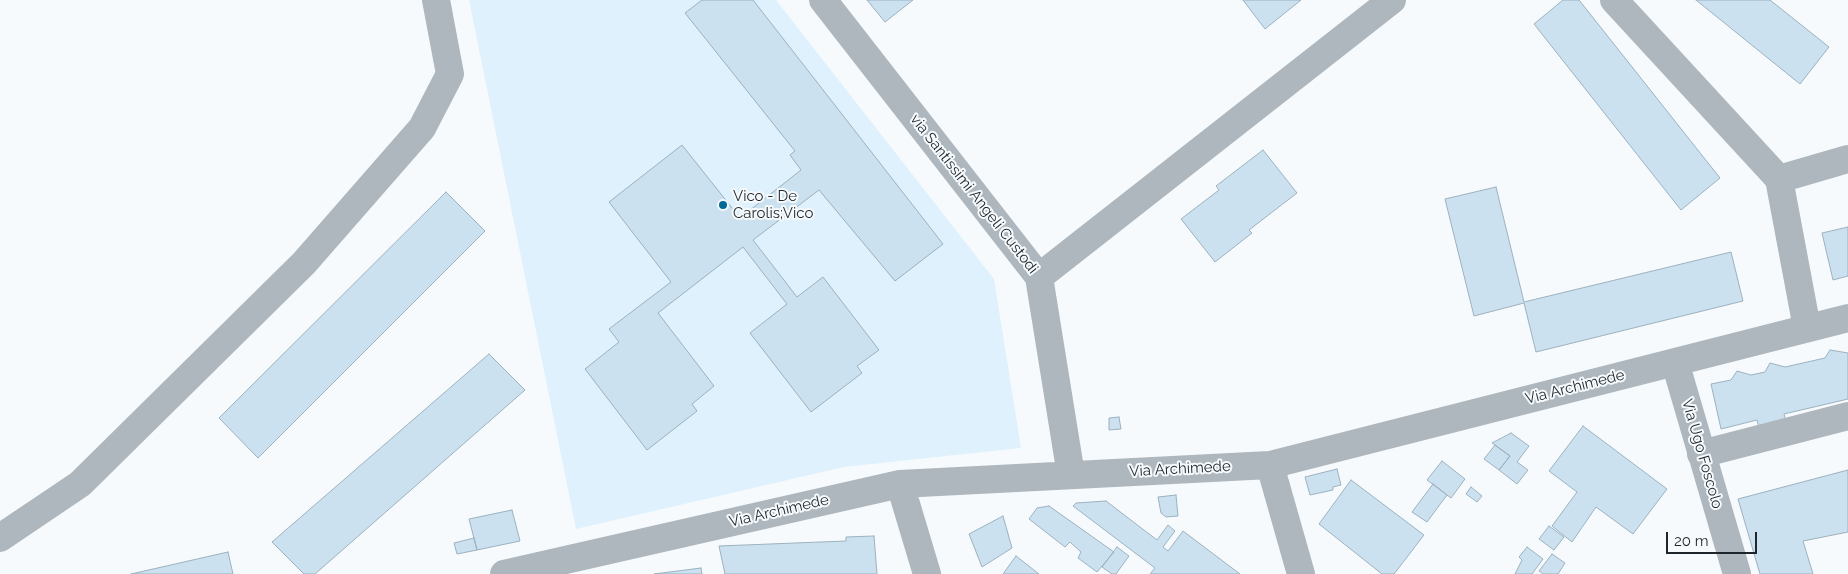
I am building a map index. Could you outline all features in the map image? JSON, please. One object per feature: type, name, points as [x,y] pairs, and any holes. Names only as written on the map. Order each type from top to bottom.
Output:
[{"type":"street","points":[[0,538],[80,484],[304,264],[422,128],[450,74],[436,0]]},
{"type":"street","name":"via Santissimi Angeli Custodi","points":[[823,0],[1039,277],[1071,475]]},
{"type":"street","points":[[1039,277],[1392,0]]},
{"type":"street","points":[[1614,0],[1779,179],[1807,328]]},
{"type":"street","points":[[1779,179],[1848,159]]},
{"type":"street","name":"Via Archimede","points":[[504,574],[900,484],[1270,465],[1848,318]]},
{"type":"street","name":"Via Ugo Foscolo","points":[[1674,362],[1737,574]]},
{"type":"street","points":[[1702,454],[1848,416]]},
{"type":"street","points":[[1270,465],[1301,574]]},
{"type":"street","points":[[900,484],[927,574]]},
{"type":"shaded area","name":"Vico - De Carolis;Vico","points":[[469,0],[776,0],[994,279],[1021,448],[844,467],[576,529]]},
{"type":"building","points":[[702,0],[753,0],[943,244],[895,281],[819,190],[753,240],[797,297],[823,277],[879,350],[857,366],[862,373],[811,412],[750,333],[787,304],[743,247],[658,313],[714,386],[692,404],[697,411],[647,450],[585,369],[619,342],[609,329],[671,282],[609,202],[682,145],[740,218],[801,170],[790,155],[795,151],[685,13]]},
{"type":"building","points":[[867,0],[913,0],[885,22]]},
{"type":"building","points":[[1243,0],[1301,0],[1265,29]]},
{"type":"building","points":[[1563,0],[1579,0],[1720,178],[1681,210],[1534,24]]},
{"type":"building","points":[[1696,0],[1770,0],[1829,47],[1800,84]]},
{"type":"building","points":[[1263,150],[1297,193],[1249,230],[1252,233],[1215,262],[1181,219],[1219,190],[1216,186]]},
{"type":"building","points":[[1496,187],[1524,302],[1731,252],[1743,301],[1536,352],[1524,303],[1474,316],[1445,199]]},
{"type":"building","points":[[446,192],[485,231],[258,458],[219,418]]},
{"type":"building","points":[[1848,227],[1848,276],[1833,280],[1822,233]]},
{"type":"building","points":[[1830,350],[1848,353],[1848,399],[1784,414],[1786,421],[1759,427],[1757,420],[1721,429],[1711,384],[1731,380],[1737,371],[1751,375],[1765,372],[1770,363],[1785,367],[1825,358]]},
{"type":"building","points":[[489,354],[525,390],[315,574],[304,574],[272,542]]},
{"type":"building","points":[[1119,417],[1121,429],[1109,430],[1109,418]]},
{"type":"building","points":[[1583,426],[1667,489],[1633,534],[1596,507],[1572,542],[1552,526],[1577,492],[1549,471]]},
{"type":"building","points":[[1511,433],[1529,446],[1517,462],[1528,470],[1517,484],[1499,470],[1510,456],[1492,443]]},
{"type":"building","points":[[1495,445],[1510,456],[1499,470],[1484,459]]},
{"type":"building","points":[[1442,461],[1465,479],[1451,498],[1427,480]]},
{"type":"building","points":[[1337,469],[1341,485],[1333,487],[1333,490],[1310,495],[1305,477]]},
{"type":"building","points":[[1848,470],[1848,532],[1803,541],[1813,574],[1760,574],[1738,499]]},
{"type":"building","points":[[1351,480],[1424,535],[1394,574],[1382,574],[1319,524]]},
{"type":"building","points":[[1433,484],[1447,495],[1427,522],[1412,512]]},
{"type":"building","points":[[1471,487],[1482,496],[1477,502],[1466,494]]},
{"type":"building","points":[[1176,495],[1178,516],[1166,517],[1161,513],[1158,497]]},
{"type":"building","points":[[1106,501],[1157,540],[1168,525],[1175,531],[1163,547],[1168,551],[1183,531],[1240,574],[1150,574],[1155,568],[1073,506],[1076,503]]},
{"type":"building","points":[[1049,506],[1114,552],[1097,572],[1078,558],[1081,552],[1070,542],[1065,547],[1029,519],[1037,508]]},
{"type":"building","points":[[512,510],[520,541],[477,550],[469,519]]},
{"type":"building","points":[[1003,516],[1012,548],[982,567],[969,534]]},
{"type":"building","points":[[1549,526],[1564,537],[1554,550],[1539,539]]},
{"type":"building","points":[[874,536],[877,574],[725,574],[719,546],[846,541],[846,537]]},
{"type":"building","points":[[474,538],[477,550],[457,554],[454,543]]},
{"type":"building","points":[[1117,547],[1129,556],[1116,574],[1112,574],[1102,567]]},
{"type":"building","points":[[1527,547],[1543,559],[1532,574],[1515,574],[1522,560],[1519,557]]},
{"type":"building","points":[[228,552],[233,574],[131,574]]},
{"type":"building","points":[[1552,554],[1565,563],[1558,574],[1543,574],[1539,571]]},
{"type":"building","points":[[1016,556],[1039,574],[1003,574]]},
{"type":"building","points":[[701,568],[702,574],[654,574]]},
{"type":"place","name":"Vico - De Carolis;Vico","points":[[723,205]]}]
